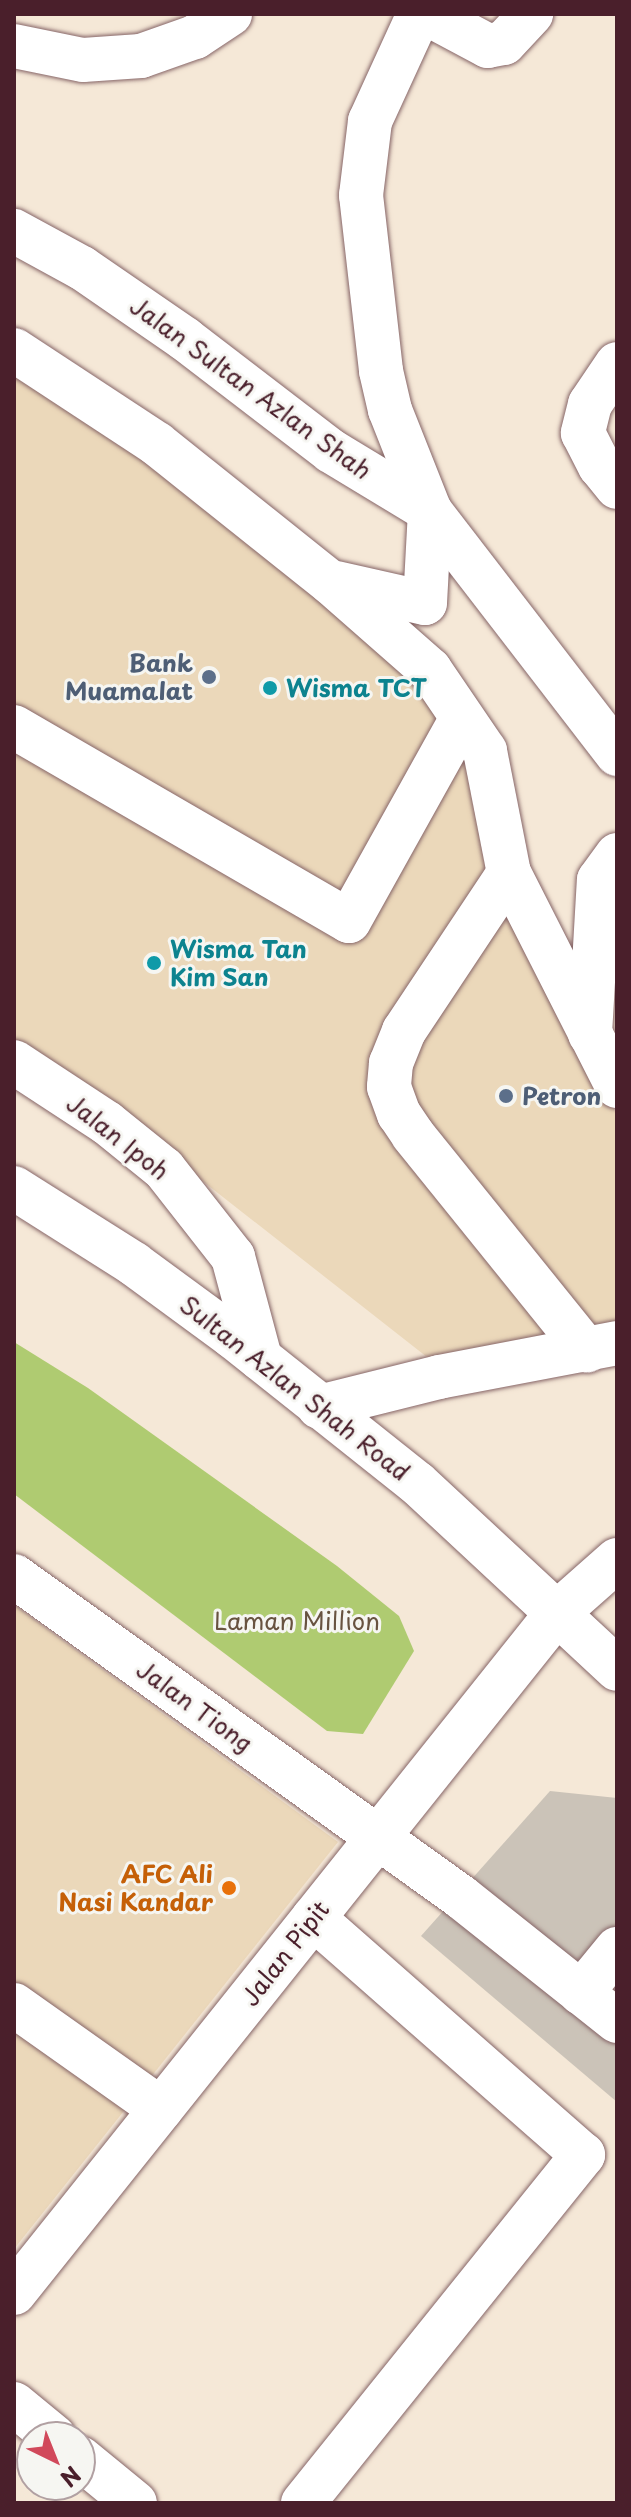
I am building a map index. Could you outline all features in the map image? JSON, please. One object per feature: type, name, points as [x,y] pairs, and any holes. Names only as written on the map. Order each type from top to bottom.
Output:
[{"type":"main road","points":[[14,46],[83,60],[141,56],[195,37],[230,14]]},
{"type":"main road","points":[[330,582],[425,603],[430,511],[390,410],[381,371],[361,195],[370,121],[419,14]]},
{"type":"main road","points":[[428,14],[488,46],[504,43],[531,14]]},
{"type":"main road","name":"Jalan Sultan Azlan Shah","points":[[14,231],[82,268],[185,339],[331,451],[430,511],[617,754]]},
{"type":"main road","points":[[14,350],[157,444],[330,582],[430,670],[485,751],[509,873],[617,1086]]},
{"type":"main road","points":[[612,384],[590,404],[583,433],[600,466],[617,487]]},
{"type":"main road","points":[[14,727],[349,921],[462,718]]},
{"type":"main road","points":[[590,1037],[599,880],[617,855]]},
{"type":"main road","points":[[509,873],[404,1031],[391,1063],[389,1087],[399,1114],[413,1135],[602,1347]]},
{"type":"main road","name":"Jalan Ipoh","points":[[14,1062],[107,1123],[164,1169],[233,1257],[260,1358]]},
{"type":"main road","name":"Sultan Azlan Shah Road","points":[[14,1188],[134,1264],[260,1358],[417,1483],[557,1613]]},
{"type":"main road","points":[[319,1407],[538,1356],[602,1347]]},
{"type":"main road","name":"Jalan Pipit","points":[[14,2293],[557,1613],[617,1560]]},
{"type":"main road","name":"Jalan Tiong","points":[[14,1576],[461,1897],[617,2021]]},
{"type":"main road","points":[[557,1613],[617,1652]]},
{"type":"main road","points":[[557,1613],[617,1669]]},
{"type":"main road","points":[[303,2503],[583,2155],[313,1918]]},
{"type":"main road","points":[[581,1993],[617,1949]]},
{"type":"main road","points":[[14,2005],[161,2109]]},
{"type":"main road","points":[[14,2404],[35,2421]]},
{"type":"main road","points":[[96,2471],[135,2503]]},
{"type":"shaded area","points":[[14,370],[157,461],[422,686],[472,759],[510,916],[617,1115],[617,1324],[432,1361],[79,1084],[14,1045]]},
{"type":"shaded area","points":[[14,1605],[338,1842],[14,2249]]},
{"type":"shaded area","points":[[550,1791],[617,1798],[617,2102],[421,1936]]},
{"type":"green space","name":"Laman Million","points":[[14,1342],[88,1388],[337,1566],[399,1616],[414,1651],[363,1734],[327,1731],[14,1494]]},
{"type":"place","name":"Bank Muamalat","points":[[209,677]]},
{"type":"place","name":"Wisma TCT","points":[[270,688]]},
{"type":"place","name":"Wisma Tan Kim San","points":[[154,963]]},
{"type":"place","name":"Petron","points":[[506,1096]]},
{"type":"place","name":"AFC Ali Nasi Kandar","points":[[229,1888]]}]
